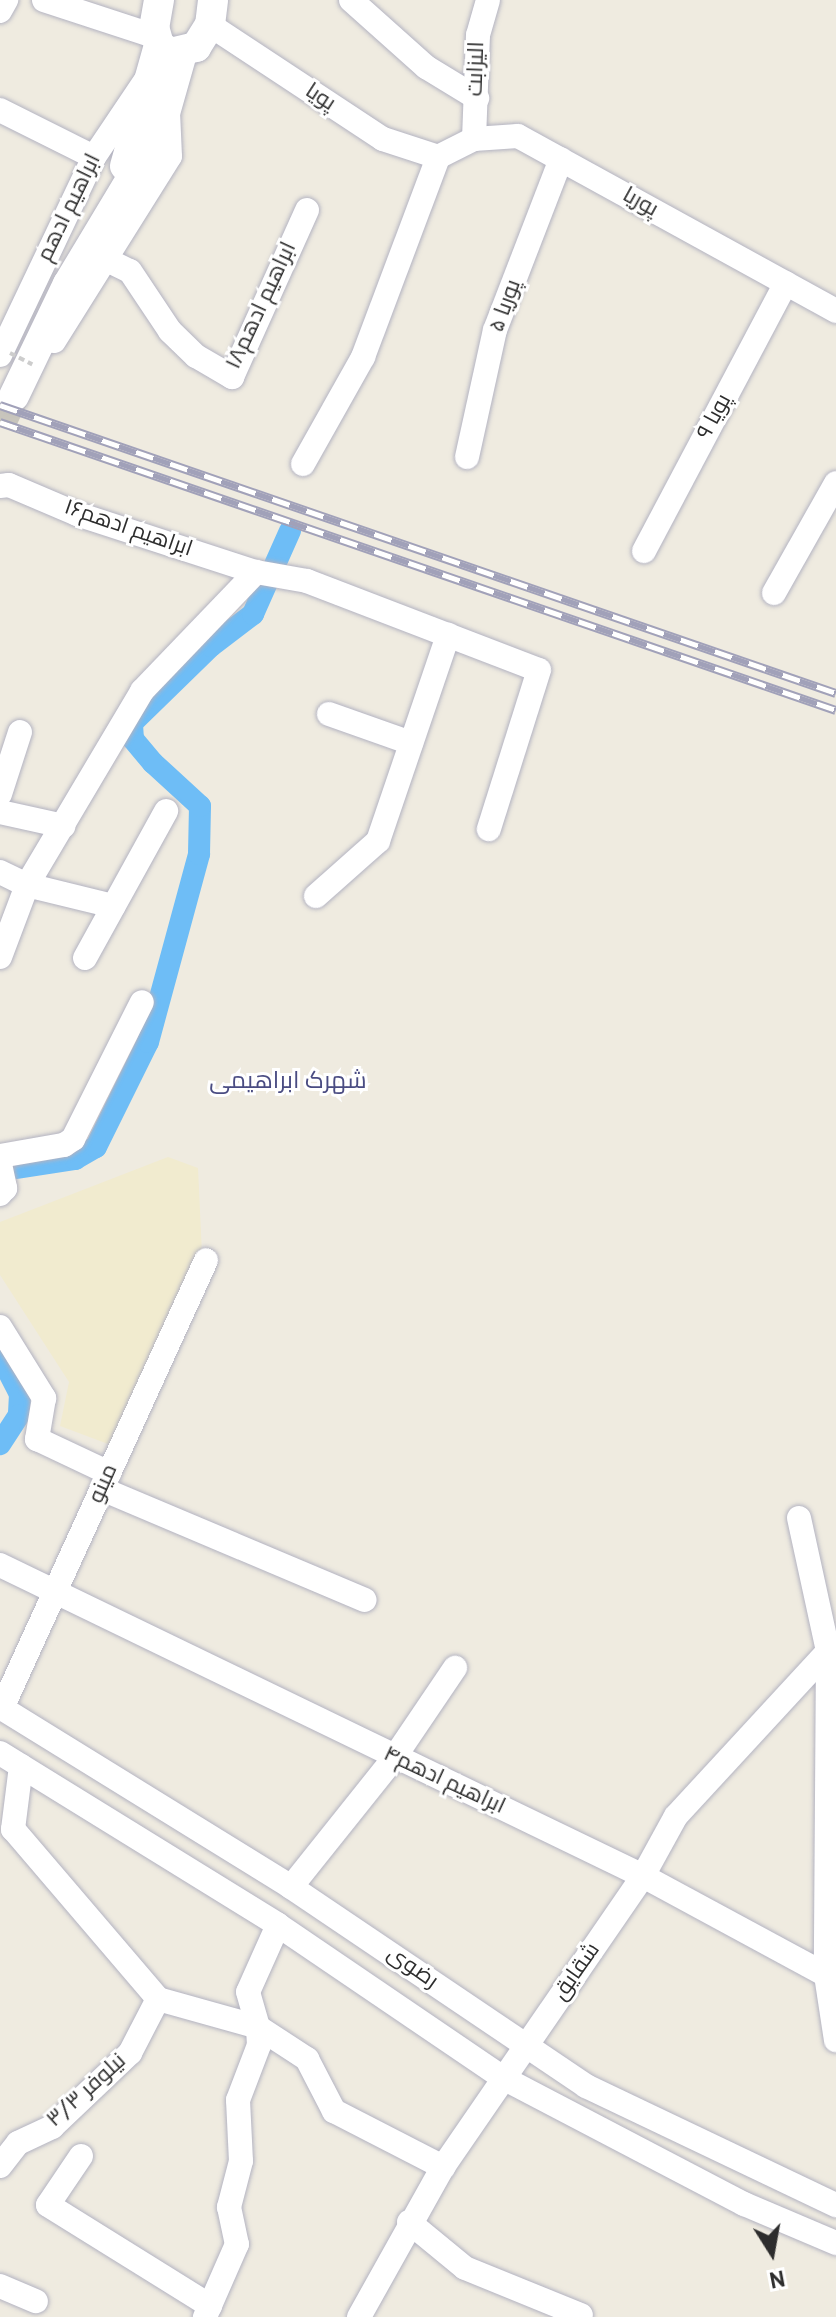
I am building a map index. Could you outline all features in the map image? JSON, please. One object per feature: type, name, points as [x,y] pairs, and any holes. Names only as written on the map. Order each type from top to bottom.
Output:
[{"type":"street","points":[[0,11],[6,0]]},
{"type":"street","points":[[44,0],[163,51],[196,47],[211,12]]},
{"type":"street","points":[[34,369],[107,260],[170,156],[159,0]]},
{"type":"street","points":[[351,0],[426,67],[477,98]]},
{"type":"street","name":"الیزابت","points":[[474,139],[478,35],[488,0]]},
{"type":"street","name":"پویا","points":[[211,12],[383,139],[438,157]]},
{"type":"street","points":[[115,203],[163,51]]},
{"type":"street","name":"ابراهیم ادهم","points":[[6,339],[94,157],[163,51]]},
{"type":"street","points":[[0,110],[94,157]]},
{"type":"street","points":[[14,396],[31,352],[115,203],[134,178],[168,111]]},
{"type":"street","name":"پوریا","points":[[438,157],[474,139],[518,136],[836,311]]},
{"type":"street","points":[[303,464],[363,357],[438,157]]},
{"type":"street","name":"پوریا ۵","points":[[467,457],[495,330],[561,159]]},
{"type":"street","name":"ابراهیم ادهم۱۸","points":[[107,260],[130,271],[170,331],[196,356],[232,377],[307,210]]},
{"type":"street","name":"پویا ۹","points":[[644,551],[786,283]]},
{"type":"street","points":[[774,593],[836,483]]},
{"type":"street","name":"ابراهیم ادهم۱۶","points":[[0,486],[9,485],[77,514],[256,572],[293,582],[307,581],[539,670],[489,829]]},
{"type":"street","points":[[0,957],[27,885],[142,691],[256,572]]},
{"type":"street","points":[[316,896],[378,841],[448,635]]},
{"type":"street","points":[[329,714],[411,743]]},
{"type":"street","points":[[0,794],[20,732]]},
{"type":"street","points":[[85,958],[166,811]]},
{"type":"street","points":[[0,812],[63,826]]},
{"type":"street","points":[[0,872],[27,885],[113,906]]},
{"type":"street","points":[[0,1156],[73,1139],[142,1002]]},
{"type":"street","points":[[0,1164],[5,1188],[0,1194]]},
{"type":"street","name":"مینو","points":[[1,1708],[206,1260]]},
{"type":"street","points":[[0,1327],[44,1398],[37,1439],[106,1481],[365,1600]]},
{"type":"street","points":[[799,1518],[828,1651],[831,1976],[836,2040]]},
{"type":"street","name":"ابراهیم ادهم۴","points":[[0,1565],[643,1876],[831,1976]]},
{"type":"street","name":"شقایق","points":[[359,2317],[409,2222],[443,2167],[643,1876],[676,1816],[828,1651]]},
{"type":"street","points":[[291,1887],[394,1758],[455,1668]]},
{"type":"street","name":"رضوی","points":[[1,1708],[190,1829],[291,1887],[586,2086],[836,2205]]},
{"type":"street","points":[[10,1759],[13,1829],[158,1999],[258,2027],[307,2059],[334,2111],[443,2167]]},
{"type":"street","name":"رضوی","points":[[10,1759],[278,1925],[503,2078],[744,2204],[836,2243]]},
{"type":"street","points":[[173,1860],[190,1829]]},
{"type":"street","points":[[81,2156],[48,2205],[208,2311],[237,2244],[229,2207],[241,2161],[238,2100],[259,2045],[258,2027],[248,1992],[278,1925]]},
{"type":"street","name":"نیلوفر ۳/۳","points":[[0,2166],[18,2143],[52,2127],[130,2053],[158,1999]]},
{"type":"street","points":[[409,2222],[465,2268],[581,2315]]},
{"type":"street","points":[[0,2286],[36,2301]]},
{"type":"path","points":[[6,339],[34,369]]},
{"type":"shaded area","points":[[168,1157],[198,1168],[202,1254],[116,1447],[60,1426],[69,1382],[0,1275],[0,1222]]},
{"type":"waterway","points":[[17,1168],[75,1159],[96,1147],[148,1042],[199,854],[200,806],[153,763],[133,739],[132,723],[211,646],[253,614],[290,531]]},
{"type":"waterway","points":[[0,1355],[20,1394],[19,1415],[0,1444]]},
{"type":"tunnel","points":[[0,425],[14,396]]},
{"type":"railway","points":[[0,405],[836,693]]},
{"type":"railway","points":[[0,422],[836,710]]},
{"type":"district","name":"شهرک ابراهیمی","points":[[288,1083]]}]
